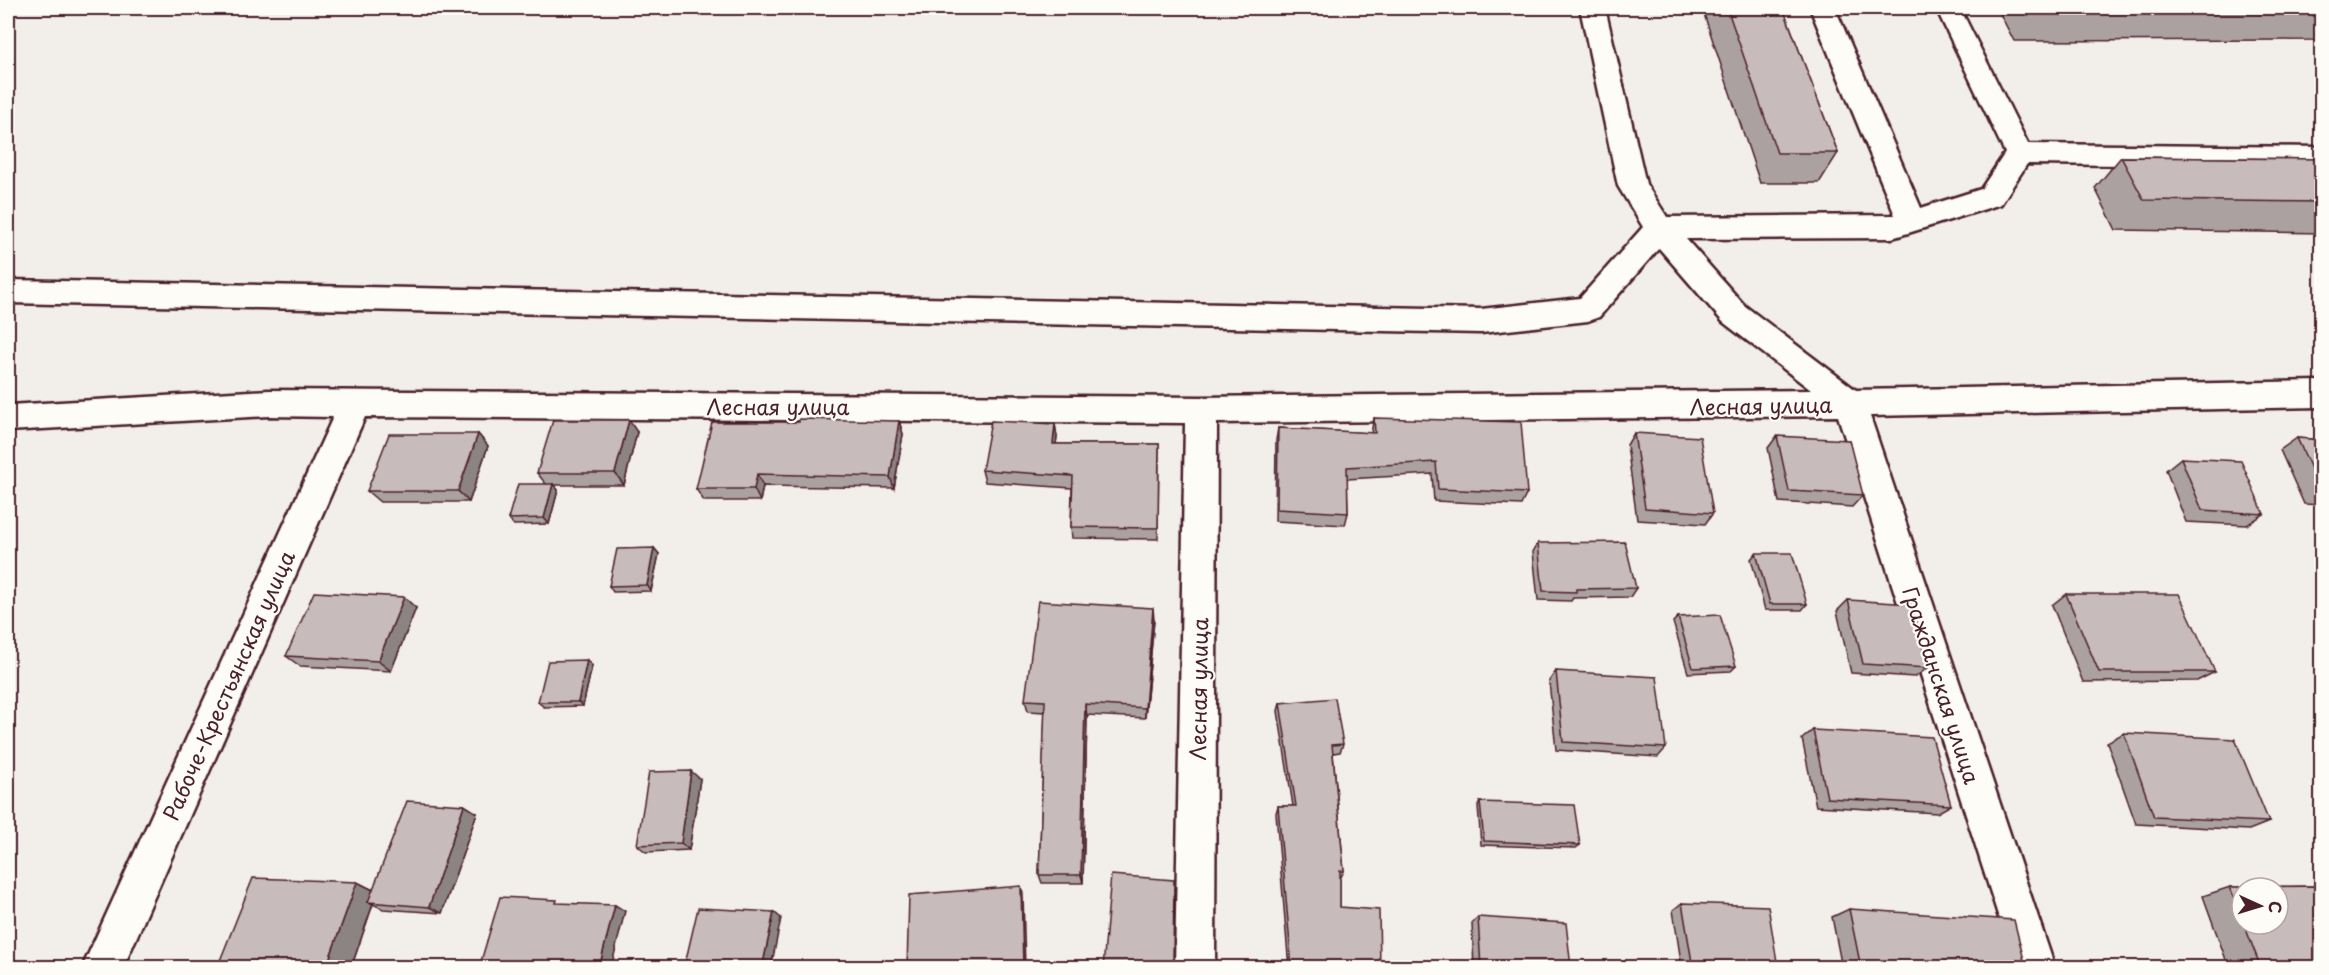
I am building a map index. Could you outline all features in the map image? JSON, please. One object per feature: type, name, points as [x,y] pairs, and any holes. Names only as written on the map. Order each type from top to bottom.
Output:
[{"type":"street","points":[[1592,8],[1632,186],[1659,228],[1734,314],[1850,404]]},
{"type":"street","points":[[1821,8],[1912,221]]},
{"type":"street","points":[[1948,8],[2019,154]]},
{"type":"street","points":[[8,291],[1480,321],[1588,309],[1659,228],[1892,227],[1991,197],[2019,154]]},
{"type":"street","points":[[2019,154],[2322,157]]},
{"type":"street","name":"Лесная улица","points":[[8,418],[269,403],[1201,410],[1850,404],[2322,394]]},
{"type":"street","name":"Рабоче-Крестьянская улица","points":[[102,968],[355,403]]},
{"type":"street","name":"Гражданская улица","points":[[1850,404],[2035,968]]},
{"type":"street","name":"Лесная улица","points":[[1195,968],[1201,410]]},
{"type":"building","points":[[1727,8],[1783,8],[1838,153],[1777,153]]},
{"type":"building","points":[[2322,8],[2322,9],[2037,9]]},
{"type":"building","points":[[2121,157],[2322,159],[2322,202],[2144,200]]},
{"type":"building","points":[[1374,418],[1521,422],[1527,493],[1438,489],[1436,462],[1347,467],[1348,513],[1277,509],[1278,428],[1375,433]]},
{"type":"building","points":[[799,419],[899,421],[890,477],[757,474],[754,489],[696,489],[712,422],[799,422]]},
{"type":"building","points":[[553,420],[629,420],[615,473],[537,473]]},
{"type":"building","points":[[991,421],[1055,424],[1053,444],[1159,444],[1158,528],[1071,527],[1073,476],[982,470]]},
{"type":"building","points":[[1634,433],[1700,437],[1713,513],[1645,508]]},
{"type":"building","points":[[389,434],[478,434],[458,491],[367,491]]},
{"type":"building","points":[[1777,436],[1849,440],[1863,495],[1789,491]]},
{"type":"building","points":[[2297,438],[2322,440],[2322,492]]},
{"type":"building","points":[[2181,458],[2241,461],[2264,514],[2202,510]]},
{"type":"building","points":[[518,484],[553,484],[544,518],[508,519]]},
{"type":"building","points":[[1625,542],[1636,588],[1576,589],[1576,592],[1543,591],[1538,543]]},
{"type":"building","points":[[654,548],[647,585],[609,586],[617,549]]},
{"type":"building","points":[[1756,553],[1792,553],[1807,604],[1770,604]]},
{"type":"building","points":[[314,592],[404,597],[378,661],[286,656]]},
{"type":"building","points":[[2066,594],[2179,594],[2215,672],[2099,672]]},
{"type":"building","points":[[1848,600],[1911,604],[1928,668],[1863,664]]},
{"type":"building","points":[[1038,601],[1153,608],[1145,708],[1085,704],[1081,875],[1039,875],[1045,701],[1025,700]]},
{"type":"building","points":[[1720,615],[1736,666],[1693,668],[1678,617]]},
{"type":"building","points":[[587,660],[578,702],[538,702],[548,661]]},
{"type":"building","points":[[1556,671],[1657,677],[1666,748],[1563,742]]},
{"type":"building","points":[[1335,698],[1343,744],[1332,745],[1344,871],[1340,871],[1340,907],[1379,910],[1380,968],[1292,968],[1278,806],[1296,806],[1280,703]]},
{"type":"building","points":[[1813,730],[1932,737],[1951,805],[1827,798]]},
{"type":"building","points":[[2124,733],[2235,739],[2269,822],[2154,817]]},
{"type":"building","points":[[691,771],[681,843],[637,845],[649,772]]},
{"type":"building","points":[[407,801],[464,805],[429,907],[368,902]]},
{"type":"building","points":[[1480,802],[1574,805],[1580,845],[1484,841]]},
{"type":"building","points":[[1111,875],[1174,880],[1173,963],[1176,968],[1103,968]]},
{"type":"building","points":[[253,878],[357,882],[326,968],[217,968]]},
{"type":"building","points":[[1021,886],[1023,968],[907,968],[909,895]]},
{"type":"building","points":[[2290,886],[2322,886],[2322,968],[2261,968],[2249,936],[2290,936]]},
{"type":"building","points":[[500,897],[557,900],[556,903],[615,905],[599,968],[479,968]]},
{"type":"building","points":[[1682,903],[1768,906],[1778,968],[1693,968]]},
{"type":"building","points":[[698,908],[774,912],[762,968],[684,968]]},
{"type":"building","points":[[1849,909],[2014,920],[2026,968],[1861,968]]},
{"type":"building","points":[[1478,917],[1566,923],[1571,968],[1481,968]]}]
